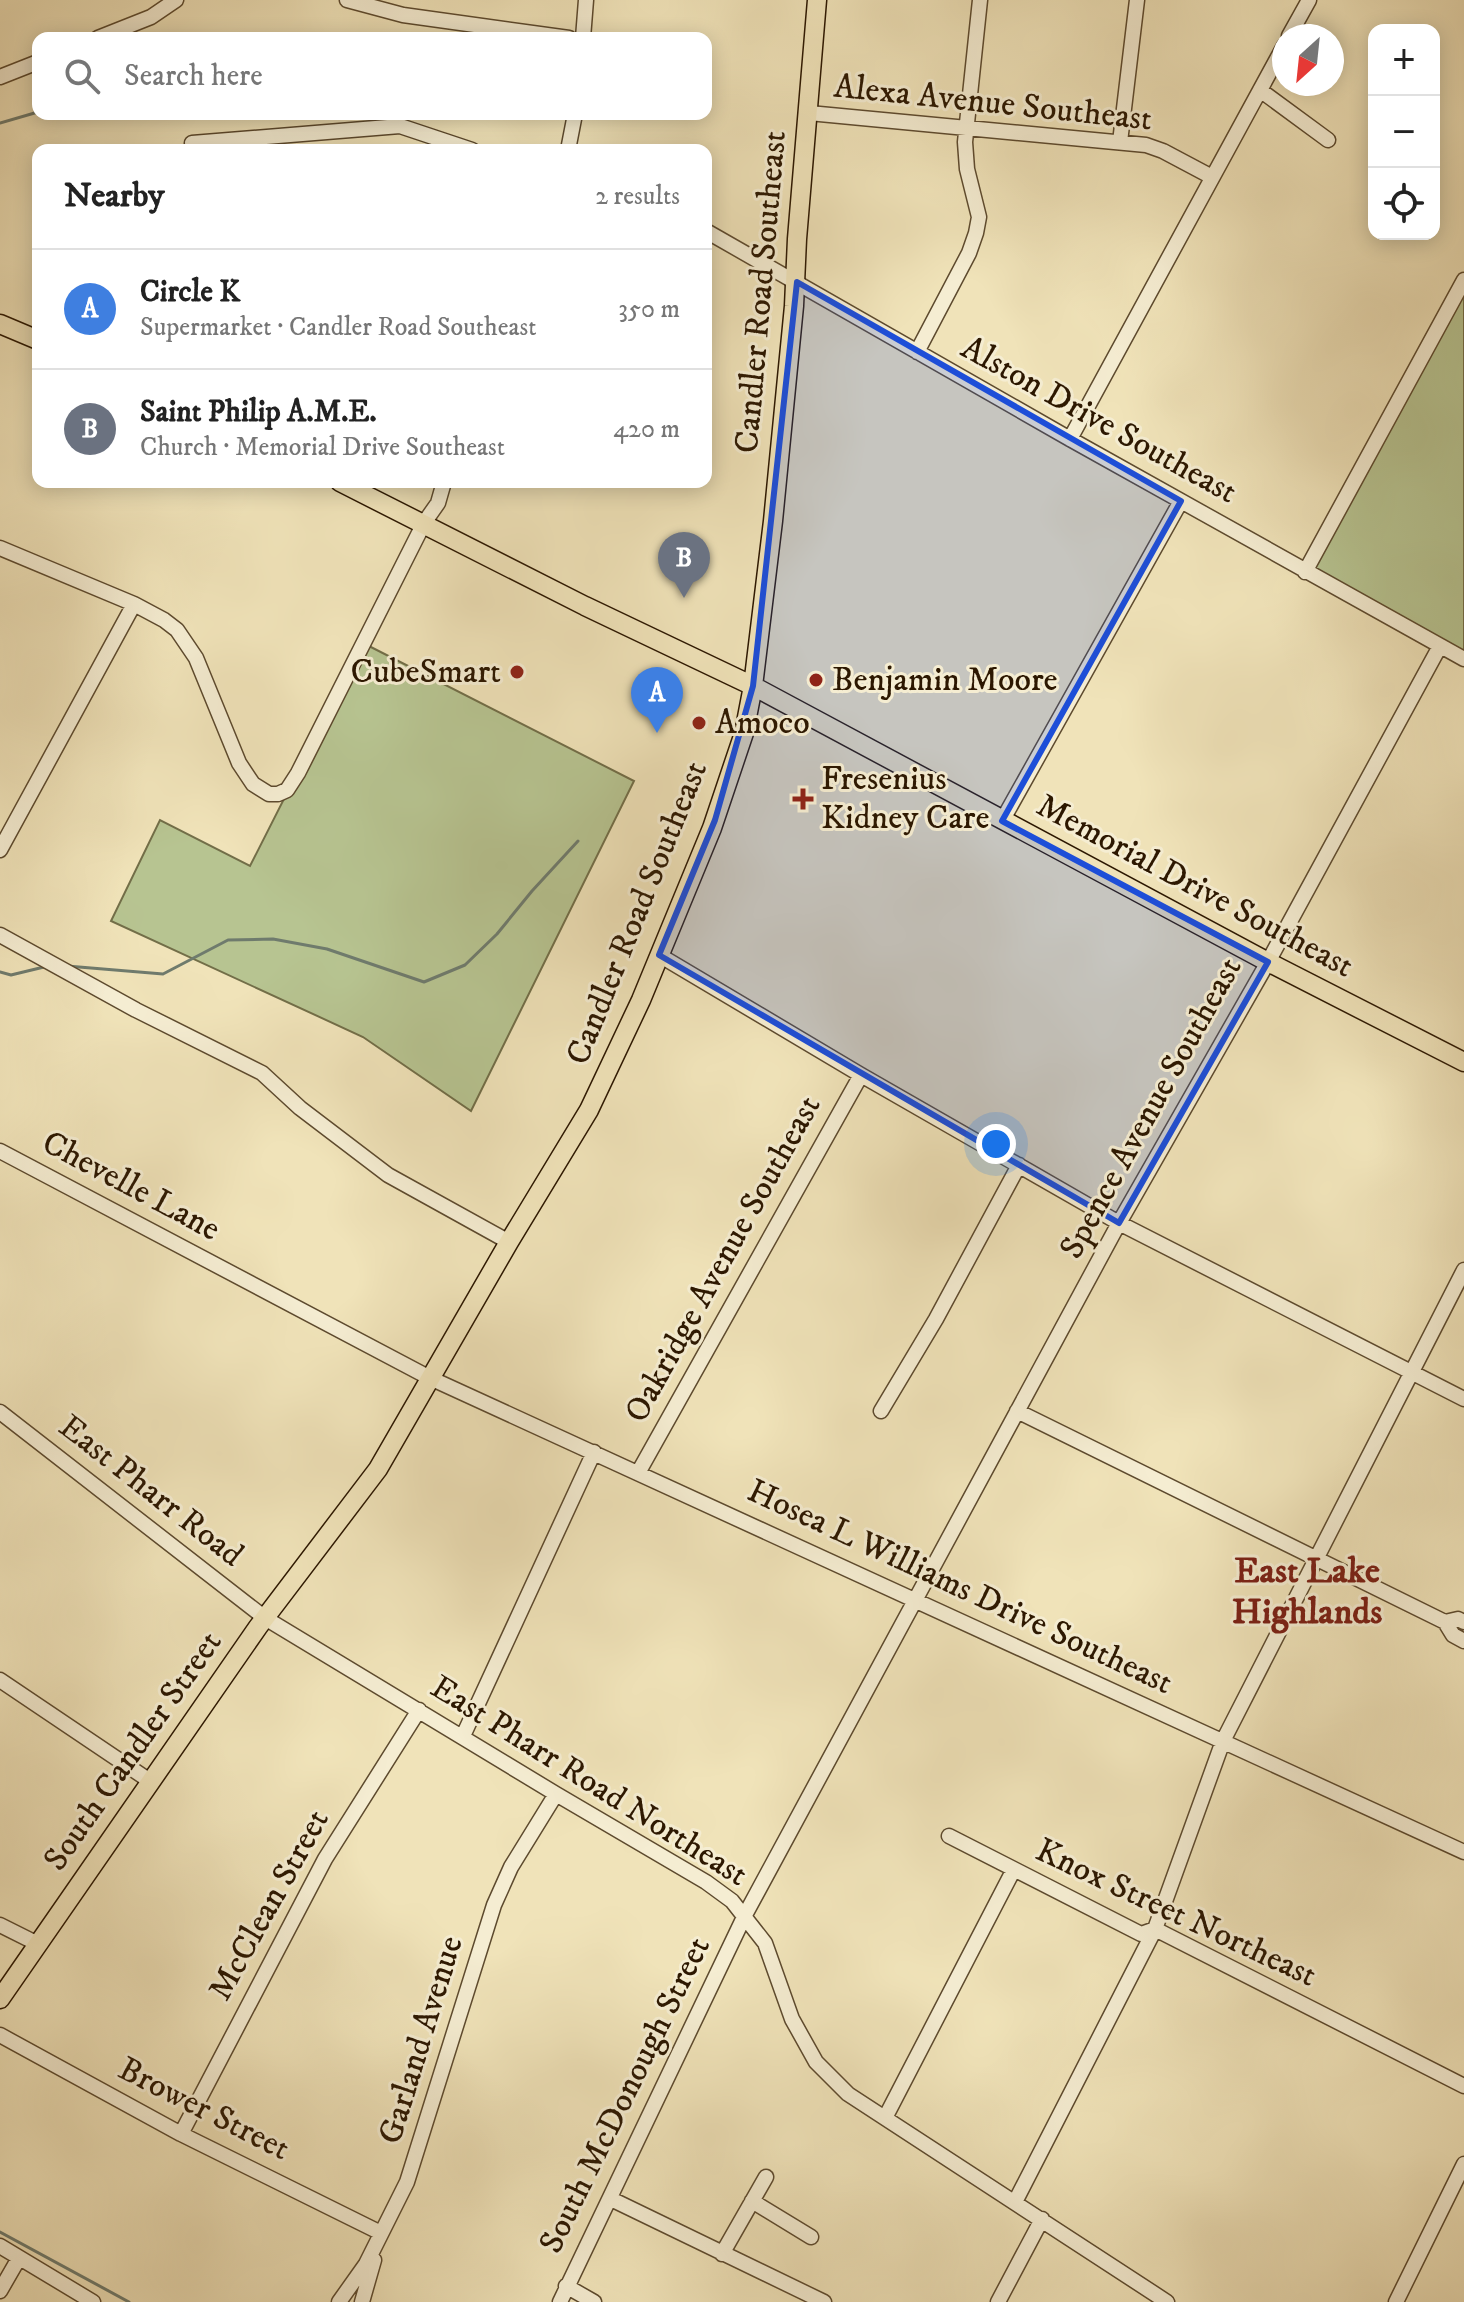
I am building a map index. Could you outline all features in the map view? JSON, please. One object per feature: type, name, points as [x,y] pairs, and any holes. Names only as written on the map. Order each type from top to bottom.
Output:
[{"type":"main road","name":"Candler Road Southeast","points":[[430,1378],[589,1110],[641,1000],[712,828],[744,733],[753,686],[773,521],[797,282],[797,239],[817,0]]},
{"type":"main road","points":[[0,324],[32,337]]},
{"type":"main road","name":"Memorial Drive Southeast","points":[[352,488],[585,606],[753,686],[1268,962],[1464,1062]]},
{"type":"main road","name":"South Candler Street","points":[[0,1999],[265,1618],[378,1469],[430,1378]]},
{"type":"street","points":[[113,32],[151,17],[176,0]]},
{"type":"street","points":[[347,0],[403,15],[526,32]]},
{"type":"street","points":[[583,32],[586,0]]},
{"type":"street","points":[[917,352],[969,253],[979,217],[966,158],[980,0]]},
{"type":"street","points":[[1120,142],[1137,0]]},
{"type":"street","points":[[1296,24],[1309,0]]},
{"type":"street","points":[[0,77],[32,64]]},
{"type":"street","points":[[1070,439],[1272,68]]},
{"type":"street","points":[[1260,90],[1328,140]]},
{"type":"street","name":"Alexa Avenue Southeast","points":[[809,113],[1146,145],[1212,177]]},
{"type":"street","points":[[569,144],[574,120]]},
{"type":"street","points":[[192,143],[400,126],[454,144]]},
{"type":"street","name":"Alston Drive Southeast","points":[[712,234],[1305,572],[1464,659]]},
{"type":"street","points":[[1305,572],[1464,280]]},
{"type":"street","points":[[0,548],[134,604],[164,620],[187,643],[204,675],[239,763],[253,784],[269,794],[287,790],[298,773],[424,523],[438,503],[442,488]]},
{"type":"street","points":[[1002,821],[1181,501]]},
{"type":"street","points":[[0,850],[134,604]]},
{"type":"street","name":"Spence Avenue Southeast","points":[[917,1601],[1119,1223],[1268,962],[1440,646]]},
{"type":"street","points":[[0,935],[136,1010],[262,1073],[300,1108],[388,1175],[509,1242]]},
{"type":"street","points":[[659,955],[1119,1223],[1464,1399]]},
{"type":"street","name":"Oakridge Avenue Southeast","points":[[638,1473],[861,1075]]},
{"type":"street","name":"Chevelle Lane","points":[[0,1151],[430,1378]]},
{"type":"street","points":[[881,1411],[936,1319],[1019,1165]]},
{"type":"street","points":[[1015,2202],[1155,1929],[1223,1741],[1464,1270]]},
{"type":"street","name":"Hosea L Williams Drive Southeast","points":[[430,1378],[1464,1852]]},
{"type":"street","points":[[1017,1411],[1445,1622],[1453,1635],[1464,1641]]},
{"type":"street","name":"East Pharr Road","points":[[0,1412],[265,1618]]},
{"type":"street","points":[[463,1736],[594,1452]]},
{"type":"street","name":"South McDonough Street","points":[[560,2302],[745,1915],[917,1601]]},
{"type":"street","name":"East Pharr Road Northeast","points":[[265,1618],[706,1882],[745,1915],[765,1943],[792,2019],[816,2062],[848,2094],[1167,2302]]},
{"type":"street","points":[[1445,1622],[1458,1619],[1464,1622]]},
{"type":"street","points":[[0,1680],[150,1781]]},
{"type":"street","name":"McClean Street","points":[[181,2134],[325,1859],[419,1710]]},
{"type":"street","name":"Garland Avenue","points":[[339,2302],[366,2264],[407,2182],[494,1905],[511,1867],[556,1794]]},
{"type":"street","name":"Knox Street Northeast","points":[[949,1836],[1141,1934],[1155,1929],[1464,2086]]},
{"type":"street","points":[[885,2118],[1013,1871]]},
{"type":"street","points":[[0,1925],[38,1944]]},
{"type":"street","name":"Brower Street","points":[[0,2035],[181,2134],[381,2233]]},
{"type":"street","points":[[1396,2302],[1464,2164]]},
{"type":"street","points":[[722,2254],[766,2177]]},
{"type":"street","points":[[611,2199],[824,2302]]},
{"type":"street","points":[[752,2201],[811,2237]]},
{"type":"street","points":[[998,2302],[1042,2219]]},
{"type":"street","points":[[362,2302],[381,2233]]},
{"type":"street","points":[[0,2246],[93,2302]]},
{"type":"street","points":[[0,2291],[19,2258]]},
{"type":"street","points":[[566,2286],[594,2302]]},
{"type":"highlighted area","points":[[797,282],[1181,501],[1002,821],[1268,962],[1119,1223],[659,955],[715,820],[753,686]]},
{"type":"green space","points":[[1464,279],[1464,652],[1305,568]]},
{"type":"green space","points":[[363,643],[634,781],[471,1111],[363,1037],[111,921],[160,820],[250,866]]},
{"type":"waterway","points":[[0,123],[32,114]]},
{"type":"waterway","points":[[67,966],[163,974],[228,940],[273,939],[327,949],[424,982],[465,965],[497,934],[578,841]]},
{"type":"waterway","points":[[0,972],[11,975],[44,967]]},
{"type":"waterway","points":[[0,2232],[129,2302]]},
{"type":"place","name":"Saint Philip A.M.E.","points":[[684,598]]},
{"type":"place","name":"CubeSmart","points":[[517,672]]},
{"type":"place","name":"Benjamin Moore","points":[[816,680]]},
{"type":"place","name":"Amoco","points":[[699,723]]},
{"type":"place","name":"Circle K","points":[[657,733]]},
{"type":"place","name":"Fresenius Kidney Care","points":[[803,799]]},
{"type":"district","name":"East Lake Highlands","points":[[1307,1592]]}]
